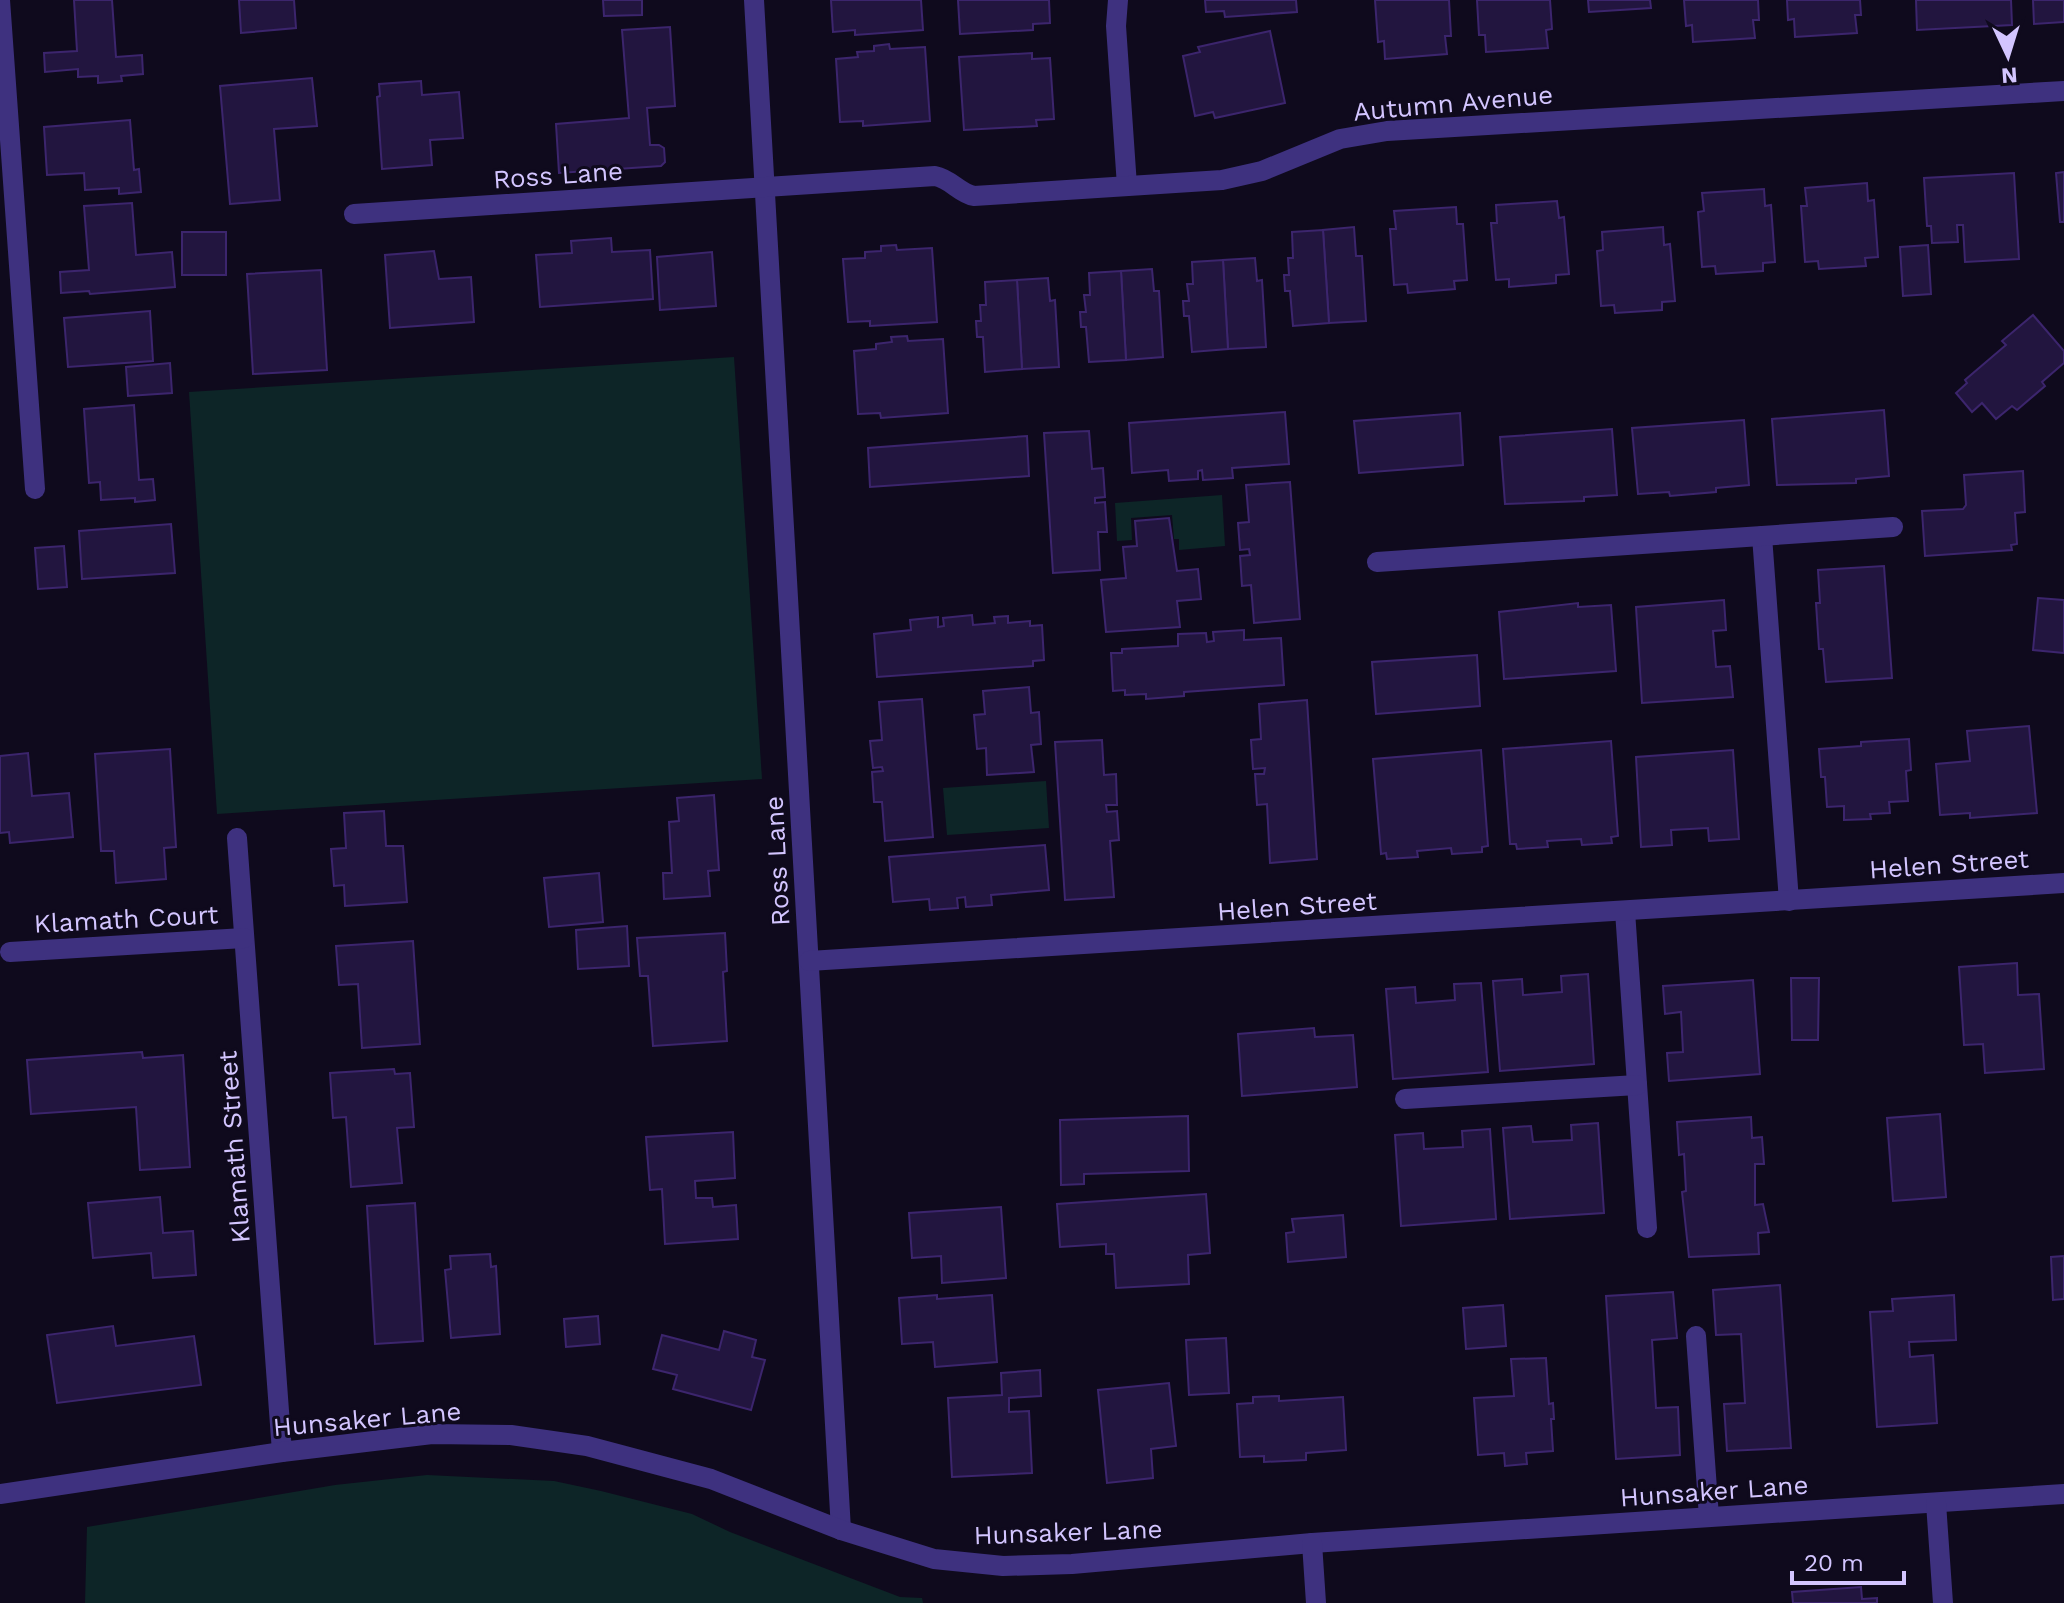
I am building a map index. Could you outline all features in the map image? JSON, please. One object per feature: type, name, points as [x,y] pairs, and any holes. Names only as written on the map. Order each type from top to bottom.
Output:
[{"type":"street","points":[[0,0],[10,277],[35,489]]},
{"type":"street","name":"Ross Lane","points":[[754,0],[841,1530]]},
{"type":"street","points":[[1118,0],[1116,26],[1127,186]]},
{"type":"street","name":"Autumn Avenue","points":[[765,188],[935,176],[974,196],[1127,186],[1243,177],[1340,139],[1387,131],[2064,91]]},
{"type":"street","name":"Ross Lane","points":[[354,214],[765,188]]},
{"type":"street","points":[[1377,562],[1893,527]]},
{"type":"street","points":[[1762,536],[1789,901]]},
{"type":"street","name":"Klamath Street","points":[[237,838],[282,1452]]},
{"type":"street","name":"Helen Street","points":[[809,961],[2064,883]]},
{"type":"street","points":[[1625,911],[1647,1228]]},
{"type":"street","name":"Klamath Court","points":[[10,952],[244,938]]},
{"type":"street","points":[[1405,1099],[1637,1085]]},
{"type":"street","points":[[1696,1336],[1709,1517]]},
{"type":"street","name":"Hunsaker Lane","points":[[0,1494],[282,1452],[432,1434],[511,1435],[587,1446],[711,1479],[841,1530],[934,1559],[1003,1566],[1072,1564],[1312,1543],[2064,1494]]},
{"type":"street","points":[[1936,1503],[1943,1603]]},
{"type":"street","points":[[1312,1543],[1316,1603]]},
{"type":"green space","points":[[734,357],[762,779],[217,814],[189,392]]},
{"type":"green space","points":[[1222,495],[1225,546],[1179,550],[1179,539],[1174,539],[1172,515],[1131,518],[1132,540],[1117,541],[1115,503]]},
{"type":"green space","points":[[1046,781],[1049,828],[947,835],[943,788]]},
{"type":"green space","points":[[427,1475],[554,1481],[692,1514],[730,1532],[900,1597],[922,1598],[923,1603],[85,1603],[87,1527],[335,1485]]},
{"type":"building","points":[[74,0],[112,0],[116,57],[142,55],[143,74],[121,76],[122,81],[98,83],[98,76],[78,77],[78,69],[45,72],[44,53],[77,51]]},
{"type":"building","points":[[239,0],[294,0],[296,28],[241,33]]},
{"type":"building","points":[[603,0],[642,0],[642,15],[604,16]]},
{"type":"building","points":[[831,0],[921,0],[923,30],[855,35],[855,30],[833,32]]},
{"type":"building","points":[[958,0],[1049,0],[1050,23],[1033,24],[1033,30],[960,34]]},
{"type":"building","points":[[1205,0],[1296,0],[1297,12],[1225,17],[1224,11],[1206,12]]},
{"type":"building","points":[[1375,0],[1449,0],[1451,36],[1445,36],[1447,54],[1385,59],[1384,41],[1378,42]]},
{"type":"building","points":[[1477,0],[1550,0],[1552,29],[1546,30],[1548,48],[1486,52],[1485,35],[1479,35]]},
{"type":"building","points":[[1588,0],[1650,0],[1651,8],[1589,12]]},
{"type":"building","points":[[1684,0],[1758,0],[1759,20],[1753,20],[1755,38],[1693,42],[1692,25],[1686,26]]},
{"type":"building","points":[[1787,0],[1860,0],[1861,15],[1855,15],[1857,33],[1795,37],[1794,19],[1788,20]]},
{"type":"building","points":[[1916,0],[2011,0],[2012,25],[1917,30]]},
{"type":"building","points":[[2033,0],[2064,0],[2064,22],[2034,24]]},
{"type":"building","points":[[670,27],[675,106],[647,108],[650,145],[664,148],[665,162],[661,166],[559,173],[556,124],[629,118],[622,30]]},
{"type":"building","points":[[1270,31],[1285,103],[1215,118],[1213,112],[1195,116],[1183,56],[1200,52],[1198,47]]},
{"type":"building","points":[[889,44],[890,49],[925,47],[930,121],[863,126],[863,121],[840,122],[836,59],[858,57],[857,52],[874,51],[874,46]]},
{"type":"building","points":[[1032,53],[1032,59],[1050,58],[1054,119],[1036,120],[1037,126],[964,130],[959,57]]},
{"type":"building","points":[[312,78],[317,126],[274,129],[280,200],[230,204],[220,86]]},
{"type":"building","points":[[421,81],[422,95],[459,92],[463,138],[430,140],[432,165],[382,169],[377,97],[380,96],[379,84]]},
{"type":"building","points":[[130,120],[134,170],[139,169],[141,192],[119,194],[119,188],[85,190],[84,173],[47,175],[44,127]]},
{"type":"building","points":[[2064,172],[2064,222],[2060,222],[2056,173]]},
{"type":"building","points":[[2014,173],[2019,259],[1965,262],[1963,225],[1957,225],[1958,242],[1932,243],[1931,226],[1927,226],[1924,178]]},
{"type":"building","points":[[1867,183],[1868,201],[1874,200],[1878,257],[1865,258],[1866,266],[1819,269],[1818,261],[1805,262],[1801,206],[1807,206],[1805,188]]},
{"type":"building","points":[[1764,189],[1765,206],[1771,205],[1775,262],[1763,263],[1763,271],[1716,274],[1715,266],[1702,267],[1698,212],[1704,211],[1702,193]]},
{"type":"building","points":[[1557,201],[1559,218],[1564,217],[1569,274],[1556,275],[1556,283],[1509,287],[1509,279],[1496,280],[1491,223],[1497,223],[1496,205]]},
{"type":"building","points":[[132,203],[136,255],[172,252],[175,287],[90,294],[89,291],[61,293],[60,272],[89,270],[84,206]]},
{"type":"building","points":[[1456,207],[1457,224],[1463,224],[1467,280],[1454,281],[1455,289],[1408,293],[1407,284],[1394,285],[1390,229],[1396,229],[1394,211]]},
{"type":"building","points":[[1354,227],[1356,256],[1362,256],[1366,321],[1329,323],[1323,230]]},
{"type":"building","points":[[1663,227],[1664,245],[1670,244],[1675,301],[1662,302],[1662,310],[1615,313],[1614,305],[1601,306],[1597,251],[1603,250],[1602,232]]},
{"type":"building","points":[[1323,230],[1329,323],[1293,326],[1290,291],[1285,291],[1284,275],[1289,275],[1288,258],[1293,258],[1292,232]]},
{"type":"building","points":[[182,232],[226,232],[226,275],[182,275]]},
{"type":"building","points":[[611,238],[612,252],[650,250],[653,299],[540,307],[536,255],[572,253],[571,241]]},
{"type":"building","points":[[896,245],[897,250],[932,248],[937,322],[870,326],[870,321],[848,322],[843,259],[865,258],[865,252],[881,251],[881,246]]},
{"type":"building","points":[[1928,245],[1931,294],[1903,296],[1900,247]]},
{"type":"building","points":[[434,251],[439,279],[471,277],[474,322],[390,328],[385,255]]},
{"type":"building","points":[[712,252],[716,306],[660,310],[657,257]]},
{"type":"building","points":[[1255,258],[1257,281],[1262,280],[1266,347],[1228,349],[1223,260]]},
{"type":"building","points":[[1223,260],[1228,349],[1192,352],[1189,316],[1184,316],[1183,301],[1189,301],[1187,284],[1193,284],[1192,262]]},
{"type":"building","points":[[1152,269],[1154,291],[1159,291],[1163,357],[1126,360],[1121,271]]},
{"type":"building","points":[[321,270],[327,370],[253,374],[247,274]]},
{"type":"building","points":[[1121,271],[1126,360],[1089,362],[1086,327],[1081,327],[1080,312],[1086,312],[1084,295],[1090,295],[1089,273]]},
{"type":"building","points":[[1048,278],[1050,301],[1055,300],[1059,367],[1022,369],[1017,280]]},
{"type":"building","points":[[1017,280],[1022,369],[985,372],[983,337],[977,337],[976,321],[981,321],[980,305],[986,305],[985,282]]},
{"type":"building","points":[[150,311],[153,361],[68,367],[64,318]]},
{"type":"building","points":[[2033,315],[2064,351],[2064,363],[2042,382],[2045,386],[2017,410],[2012,406],[1996,419],[1982,403],[1972,412],[1956,393],[1967,383],[1965,380],[2006,345],[2002,341]]},
{"type":"building","points":[[907,336],[908,341],[943,339],[948,413],[881,418],[880,413],[858,414],[854,351],[876,349],[876,344],[892,342],[891,337]]},
{"type":"building","points":[[170,363],[172,393],[128,396],[126,367]]},
{"type":"building","points":[[134,405],[139,480],[153,479],[155,500],[101,500],[100,482],[89,483],[84,409]]},
{"type":"building","points":[[1884,410],[1889,476],[1856,479],[1856,483],[1777,485],[1772,419]]},
{"type":"building","points":[[1285,412],[1289,464],[1232,468],[1233,478],[1203,480],[1202,470],[1198,471],[1198,479],[1169,481],[1168,470],[1132,473],[1129,423]]},
{"type":"building","points":[[1460,413],[1463,465],[1359,473],[1354,421]]},
{"type":"building","points":[[1744,420],[1749,485],[1670,496],[1669,492],[1638,494],[1632,428]]},
{"type":"building","points":[[1612,429],[1617,495],[1584,497],[1584,501],[1505,504],[1500,437]]},
{"type":"building","points":[[1089,431],[1092,469],[1103,468],[1105,497],[1095,498],[1095,503],[1105,502],[1107,532],[1098,532],[1100,570],[1053,573],[1044,433]]},
{"type":"building","points":[[1027,436],[1029,476],[870,487],[868,448]]},
{"type":"building","points":[[2023,471],[2025,512],[2015,513],[2017,544],[2011,545],[2012,550],[1925,556],[1922,511],[1963,509],[1966,505],[1964,475]]},
{"type":"building","points":[[1290,482],[1300,619],[1254,623],[1251,585],[1242,586],[1240,556],[1250,555],[1249,549],[1240,550],[1238,523],[1249,522],[1246,485]]},
{"type":"building","points":[[1169,518],[1177,571],[1198,569],[1201,599],[1177,601],[1180,627],[1106,632],[1101,580],[1126,578],[1123,547],[1137,546],[1135,521]]},
{"type":"building","points":[[171,524],[175,573],[82,579],[79,531]]},
{"type":"building","points":[[64,546],[67,587],[38,589],[35,548]]},
{"type":"building","points":[[1884,566],[1892,678],[1826,682],[1823,649],[1819,649],[1816,603],[1820,603],[1818,570]]},
{"type":"building","points":[[2038,598],[2064,600],[2064,653],[2033,650]]},
{"type":"building","points":[[1724,600],[1726,630],[1713,631],[1716,667],[1730,666],[1733,697],[1642,703],[1636,607]]},
{"type":"building","points":[[1578,603],[1578,607],[1611,605],[1616,671],[1504,679],[1499,612]]},
{"type":"building","points":[[972,615],[973,625],[995,623],[994,617],[1008,616],[1008,623],[1030,621],[1030,626],[1042,625],[1044,660],[1033,661],[1033,666],[877,677],[874,634],[911,630],[910,620],[938,617],[938,627],[944,626],[943,618]]},
{"type":"building","points":[[1244,630],[1244,640],[1281,638],[1284,685],[1184,692],[1184,696],[1146,699],[1146,694],[1125,695],[1125,690],[1113,691],[1111,653],[1122,653],[1122,649],[1178,646],[1178,634],[1206,633],[1207,642],[1214,641],[1213,632]]},
{"type":"building","points":[[1477,655],[1480,706],[1376,714],[1372,662]]},
{"type":"building","points":[[1029,687],[1031,713],[1039,712],[1041,744],[1031,745],[1034,772],[987,775],[986,748],[977,749],[974,715],[985,714],[983,691]]},
{"type":"building","points":[[922,699],[933,837],[885,841],[882,802],[874,802],[872,772],[883,771],[882,767],[873,768],[870,741],[882,740],[879,702]]},
{"type":"building","points":[[1307,700],[1317,859],[1270,863],[1267,804],[1257,805],[1255,774],[1264,774],[1265,768],[1253,769],[1251,740],[1261,739],[1259,704]]},
{"type":"building","points":[[2029,726],[2037,813],[1970,818],[1970,813],[1940,815],[1936,764],[1970,761],[1967,731]]},
{"type":"building","points":[[1909,739],[1911,770],[1906,771],[1908,801],[1889,802],[1890,813],[1870,814],[1871,819],[1844,820],[1844,806],[1827,807],[1819,749]]},
{"type":"building","points":[[1102,740],[1104,775],[1116,774],[1117,805],[1106,805],[1107,812],[1117,811],[1119,840],[1110,841],[1114,897],[1065,900],[1055,742]]},
{"type":"building","points":[[1611,741],[1618,836],[1611,837],[1612,843],[1582,845],[1581,839],[1547,841],[1548,847],[1517,849],[1516,844],[1510,844],[1503,749]]},
{"type":"building","points":[[170,749],[176,847],[164,848],[166,879],[116,883],[114,851],[101,851],[95,754]]},
{"type":"building","points":[[1481,750],[1488,846],[1482,847],[1482,852],[1452,854],[1451,848],[1417,851],[1418,857],[1387,859],[1386,853],[1381,854],[1373,759]]},
{"type":"building","points":[[1733,750],[1739,839],[1709,841],[1708,828],[1671,830],[1672,845],[1641,847],[1636,757]]},
{"type":"building","points":[[28,753],[32,796],[69,793],[73,837],[10,843],[9,832],[0,833],[0,756]]},
{"type":"building","points":[[714,795],[719,870],[708,871],[710,896],[664,899],[663,873],[672,873],[669,822],[679,821],[677,798]]},
{"type":"building","points":[[384,811],[386,846],[403,846],[407,902],[345,906],[344,885],[334,886],[331,849],[346,848],[344,813]]},
{"type":"building","points":[[1045,845],[1049,890],[991,895],[992,905],[966,907],[965,897],[957,898],[958,908],[930,910],[929,899],[893,902],[889,857]]},
{"type":"building","points":[[599,873],[603,922],[549,927],[544,878]]},
{"type":"building","points":[[627,926],[629,966],[578,969],[576,930]]},
{"type":"building","points":[[725,933],[727,971],[723,972],[727,1041],[653,1046],[648,976],[640,976],[637,938]]},
{"type":"building","points":[[413,941],[420,1044],[362,1048],[358,984],[339,985],[336,946]]},
{"type":"building","points":[[2017,963],[2018,995],[2039,994],[2044,1069],[1985,1073],[1983,1044],[1964,1045],[1959,967]]},
{"type":"building","points":[[1588,974],[1594,1064],[1500,1071],[1493,981],[1522,979],[1523,995],[1562,992],[1561,976]]},
{"type":"building","points":[[1791,978],[1819,978],[1818,1040],[1792,1040]]},
{"type":"building","points":[[1753,980],[1760,1074],[1669,1081],[1667,1053],[1683,1052],[1681,1012],[1665,1014],[1663,986]]},
{"type":"building","points":[[1481,983],[1488,1072],[1393,1079],[1386,989],[1415,987],[1416,1003],[1455,1000],[1454,984]]},
{"type":"building","points":[[1314,1028],[1315,1037],[1353,1035],[1357,1087],[1242,1096],[1238,1034]]},
{"type":"building","points":[[142,1052],[143,1058],[183,1055],[190,1167],[140,1170],[136,1107],[31,1114],[27,1060]]},
{"type":"building","points":[[394,1069],[395,1074],[410,1073],[414,1127],[397,1128],[402,1183],[351,1187],[346,1117],[333,1118],[330,1073]]},
{"type":"building","points":[[1940,1114],[1946,1197],[1893,1201],[1887,1118]]},
{"type":"building","points":[[1188,1116],[1189,1171],[1084,1174],[1084,1184],[1061,1185],[1060,1120]]},
{"type":"building","points":[[1751,1117],[1752,1138],[1762,1137],[1764,1164],[1755,1164],[1755,1205],[1763,1204],[1769,1232],[1758,1233],[1759,1254],[1689,1257],[1682,1192],[1686,1191],[1684,1154],[1679,1155],[1677,1122]]},
{"type":"building","points":[[1598,1123],[1604,1213],[1510,1219],[1503,1128],[1531,1126],[1533,1142],[1572,1140],[1571,1125]]},
{"type":"building","points":[[1490,1129],[1496,1219],[1401,1226],[1395,1135],[1423,1133],[1424,1149],[1463,1147],[1462,1131]]},
{"type":"building","points":[[733,1132],[735,1178],[695,1181],[696,1198],[712,1198],[713,1207],[736,1205],[738,1239],[665,1244],[662,1189],[650,1190],[646,1137]]},
{"type":"building","points":[[1206,1194],[1210,1253],[1188,1255],[1189,1284],[1116,1288],[1114,1254],[1106,1254],[1106,1244],[1060,1247],[1057,1204]]},
{"type":"building","points":[[160,1197],[163,1233],[193,1231],[196,1275],[153,1278],[151,1253],[93,1258],[88,1203]]},
{"type":"building","points":[[415,1203],[423,1341],[375,1344],[367,1206]]},
{"type":"building","points":[[1001,1207],[1006,1278],[942,1283],[941,1256],[912,1258],[909,1213]]},
{"type":"building","points":[[1343,1215],[1346,1257],[1288,1262],[1286,1233],[1294,1232],[1292,1219]]},
{"type":"building","points":[[490,1254],[491,1267],[496,1266],[500,1334],[451,1338],[445,1270],[451,1269],[450,1256]]},
{"type":"building","points":[[2064,1256],[2064,1299],[2053,1300],[2051,1257]]},
{"type":"building","points":[[1780,1285],[1791,1448],[1727,1451],[1724,1404],[1745,1403],[1741,1334],[1716,1335],[1713,1290]]},
{"type":"building","points":[[1673,1292],[1677,1338],[1652,1340],[1656,1408],[1678,1407],[1680,1455],[1616,1459],[1606,1296]]},
{"type":"building","points":[[937,1295],[937,1299],[992,1295],[997,1362],[935,1367],[933,1342],[902,1344],[899,1298]]},
{"type":"building","points":[[1954,1295],[1956,1340],[1909,1342],[1910,1357],[1933,1355],[1937,1423],[1877,1427],[1870,1312],[1893,1311],[1892,1299]]},
{"type":"building","points":[[1503,1305],[1506,1346],[1466,1349],[1463,1308]]},
{"type":"building","points":[[598,1316],[600,1344],[566,1347],[564,1319]]},
{"type":"building","points":[[113,1326],[116,1346],[194,1336],[201,1385],[57,1403],[47,1335]]},
{"type":"building","points":[[724,1331],[756,1340],[752,1357],[765,1360],[751,1410],[673,1389],[677,1375],[653,1369],[662,1335],[719,1350]]},
{"type":"building","points":[[1226,1338],[1229,1393],[1189,1395],[1186,1340]]},
{"type":"building","points":[[1546,1358],[1549,1404],[1553,1403],[1553,1451],[1526,1453],[1527,1464],[1505,1466],[1504,1453],[1478,1455],[1474,1398],[1514,1396],[1511,1359]]},
{"type":"building","points":[[1040,1370],[1041,1396],[1009,1398],[1009,1412],[1029,1411],[1032,1473],[952,1477],[948,1398],[1002,1395],[1001,1373]]},
{"type":"building","points":[[1169,1383],[1176,1446],[1151,1449],[1153,1478],[1107,1483],[1098,1390]]},
{"type":"building","points":[[1279,1396],[1279,1401],[1343,1397],[1346,1450],[1306,1453],[1306,1460],[1264,1462],[1264,1456],[1240,1457],[1237,1404],[1253,1403],[1253,1397]]},
{"type":"building","points":[[1861,1587],[1862,1599],[1877,1598],[1877,1603],[1793,1603],[1792,1592]]}]
